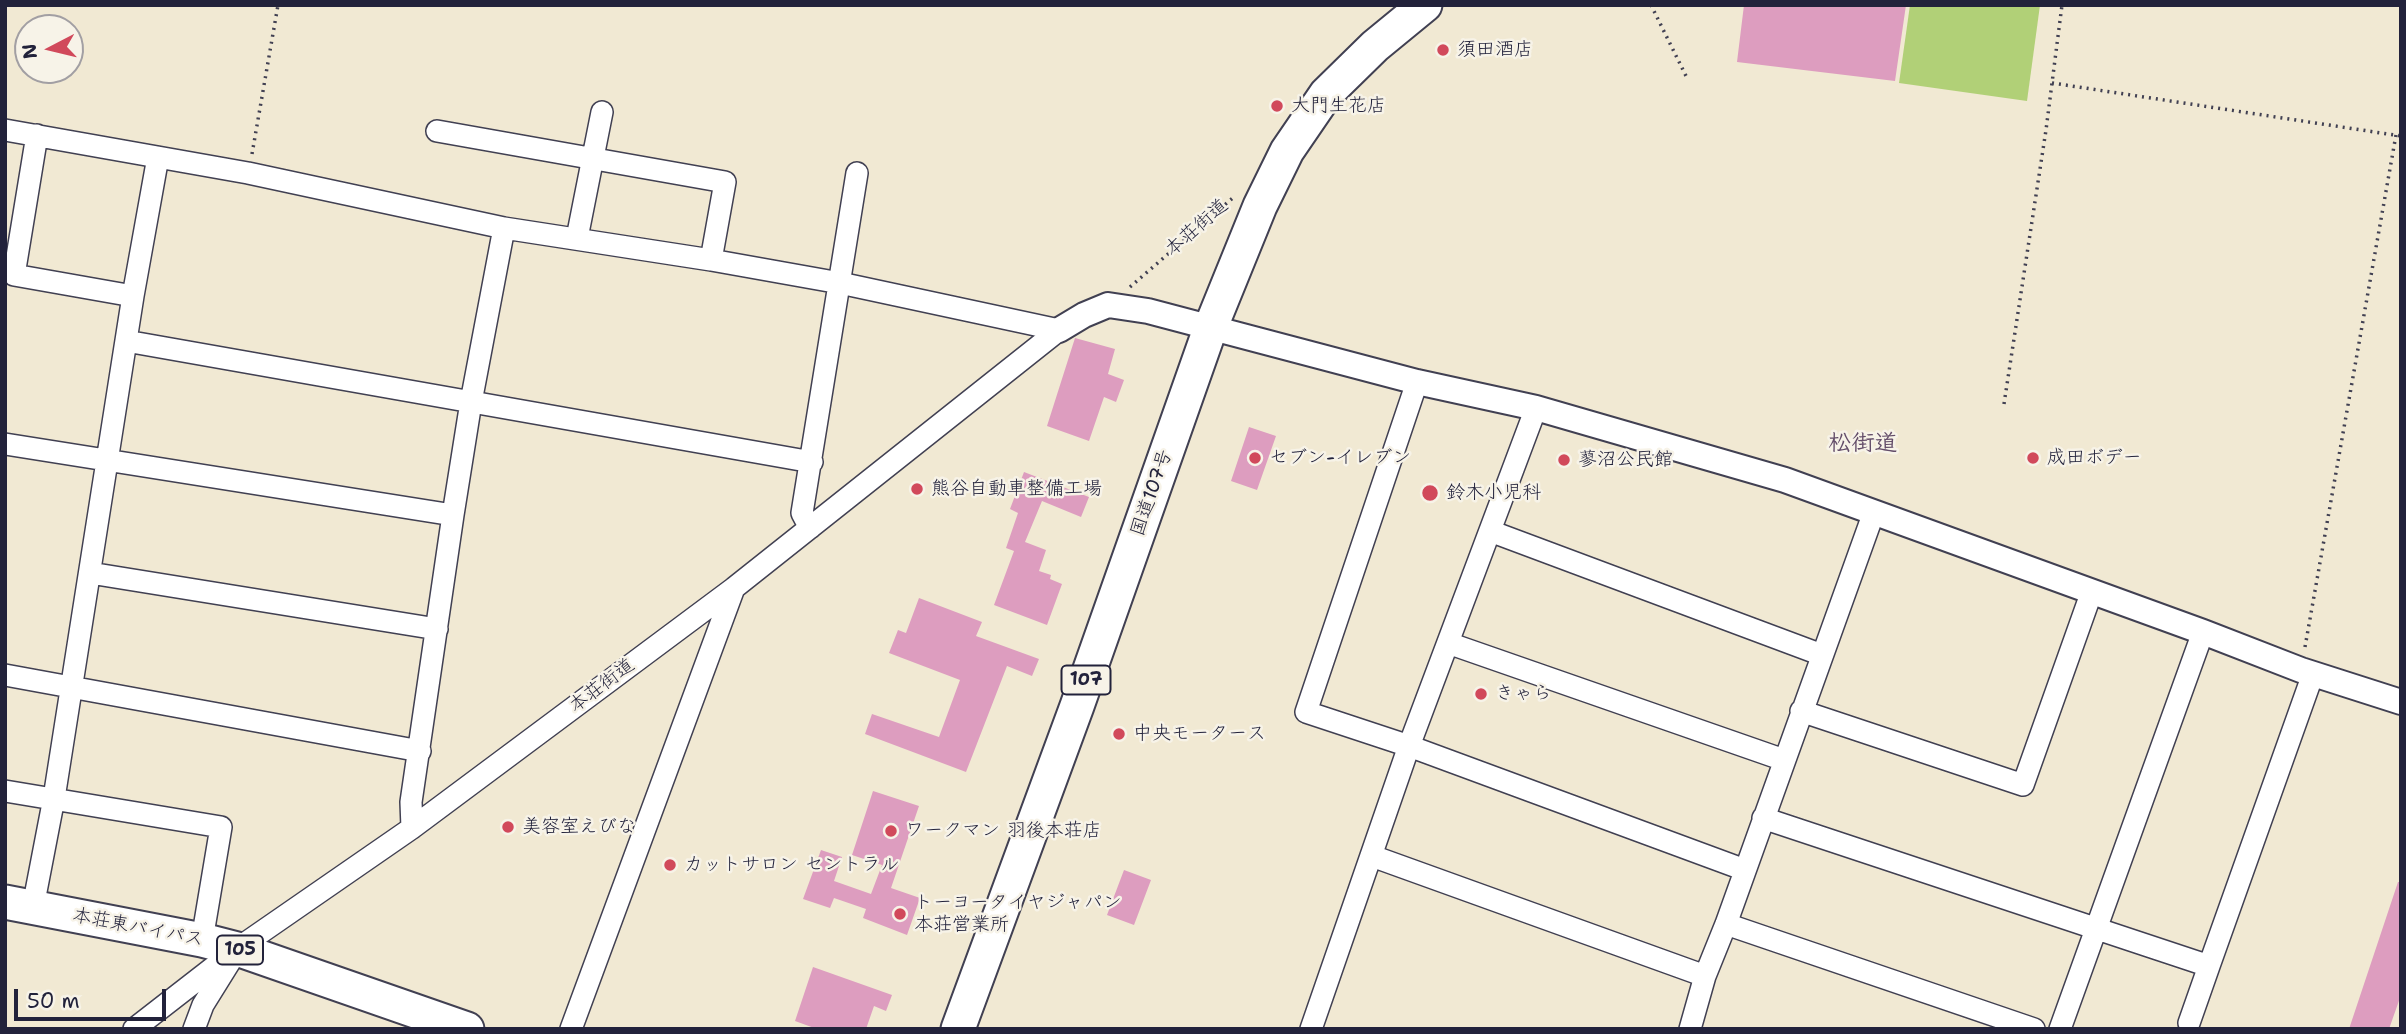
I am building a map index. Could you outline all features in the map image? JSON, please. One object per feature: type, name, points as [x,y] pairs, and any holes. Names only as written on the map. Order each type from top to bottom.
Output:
[{"type":"highway","name":"国道107号","points":[[958,1029],[1082,693],[1210,329],[1261,206],[1287,151],[1326,94],[1375,46],[1425,5]]},
{"type":"highway","name":"本荘東バイパス","points":[[19,904],[237,949],[467,1029]]},
{"type":"street","points":[[578,238],[602,112]]},
{"type":"street","points":[[5,130],[248,173],[503,228],[578,238],[840,283],[1059,330],[1084,314],[1108,305],[1147,311],[1417,382],[1535,408],[1785,480],[2307,672],[2401,702]]},
{"type":"street","points":[[437,131],[724,182],[711,260]]},
{"type":"street","points":[[37,135],[14,275],[133,296]]},
{"type":"street","points":[[19,904],[54,798],[133,296],[158,157]]},
{"type":"street","points":[[810,528],[802,513],[857,173]]},
{"type":"street","points":[[412,828],[411,802],[453,515],[503,228]]},
{"type":"street","name":"本荘街道","points":[[134,1029],[237,949],[412,828],[734,588],[1059,330]]},
{"type":"street","points":[[126,341],[812,463]]},
{"type":"street","points":[[1417,382],[1306,712],[1409,746],[1745,870]]},
{"type":"street","points":[[1311,1029],[1409,746],[1535,408]]},
{"type":"street","points":[[5,443],[108,462],[453,515]]},
{"type":"street","points":[[1690,1029],[1706,976],[1874,512]]},
{"type":"street","points":[[1490,531],[1822,655]]},
{"type":"street","points":[[90,573],[437,629]]},
{"type":"street","points":[[571,1029],[734,588]]},
{"type":"street","points":[[1801,711],[2023,785],[2092,591]]},
{"type":"street","points":[[2060,1029],[2203,632]]},
{"type":"street","points":[[1448,643],[1784,760]]},
{"type":"street","points":[[2189,1023],[2307,672]]},
{"type":"street","points":[[5,675],[420,751]]},
{"type":"street","points":[[5,791],[220,827],[202,940]]},
{"type":"street","points":[[1763,818],[2209,966]]},
{"type":"street","points":[[1372,856],[1706,976]]},
{"type":"street","points":[[1726,924],[2034,1029]]},
{"type":"street","points":[[194,1029],[203,1005],[237,949]]},
{"type":"path","points":[[248,173],[278,5]]},
{"type":"path","points":[[1651,5],[1686,78]]},
{"type":"path","points":[[2004,404],[2062,5]]},
{"type":"path","points":[[2052,83],[2398,136],[2307,672]]},
{"type":"path","name":"本荘街道","points":[[1108,305],[1235,196]]},
{"type":"green space","points":[[1910,5],[2040,5],[2027,101],[1899,83]]},
{"type":"building","points":[[1744,5],[1906,5],[1895,81],[1737,62]]},
{"type":"building","points":[[1075,338],[1115,349],[1108,374],[1124,380],[1116,402],[1104,397],[1089,441],[1047,426]]},
{"type":"building","points":[[1249,427],[1276,436],[1257,490],[1231,481]]},
{"type":"building","points":[[1024,472],[1089,497],[1081,517],[1042,501],[1025,542],[1046,550],[1039,571],[1051,575],[1050,579],[1062,584],[1047,625],[994,605],[1014,551],[1006,548],[1018,513],[1010,509]]},
{"type":"building","points":[[919,598],[982,622],[976,636],[1039,659],[1032,676],[1007,666],[966,772],[865,734],[872,714],[939,737],[960,680],[889,653],[898,630],[906,633]]},
{"type":"building","points":[[873,791],[919,806],[891,888],[920,898],[907,935],[863,918],[866,909],[834,898],[830,908],[803,899],[821,850],[842,857],[834,881],[871,894],[882,865],[852,855]]},
{"type":"building","points":[[1124,870],[1151,880],[1134,925],[1107,915]]},
{"type":"building","points":[[2398,882],[2401,882],[2401,995],[2389,1029],[2349,1029]]},
{"type":"building","points":[[813,967],[892,995],[886,1011],[874,1006],[866,1029],[817,1029],[795,1021]]},
{"type":"place","name":"須田酒店","points":[[1443,50]]},
{"type":"place","name":"大門生花店","points":[[1277,106]]},
{"type":"place","name":"セブン-イレブン","points":[[1255,458]]},
{"type":"place","name":"成田ボデー","points":[[2033,458]]},
{"type":"place","name":"蓼沼公民館","points":[[1564,460]]},
{"type":"place","name":"熊谷自動車整備工場","points":[[917,489]]},
{"type":"place","name":"鈴木小児科","points":[[1430,493]]},
{"type":"place","name":"きゃら","points":[[1481,694]]},
{"type":"place","name":"中央モータース","points":[[1119,734]]},
{"type":"place","name":"美容室えびな","points":[[508,827]]},
{"type":"place","name":"ワークマン 羽後本荘店","points":[[891,831]]},
{"type":"place","name":"カットサロン セントラル","points":[[670,865]]},
{"type":"place","name":"トーヨータイヤジャパン 本荘営業所","points":[[900,914]]},
{"type":"district","name":"松街道","points":[[1863,444]]}]
